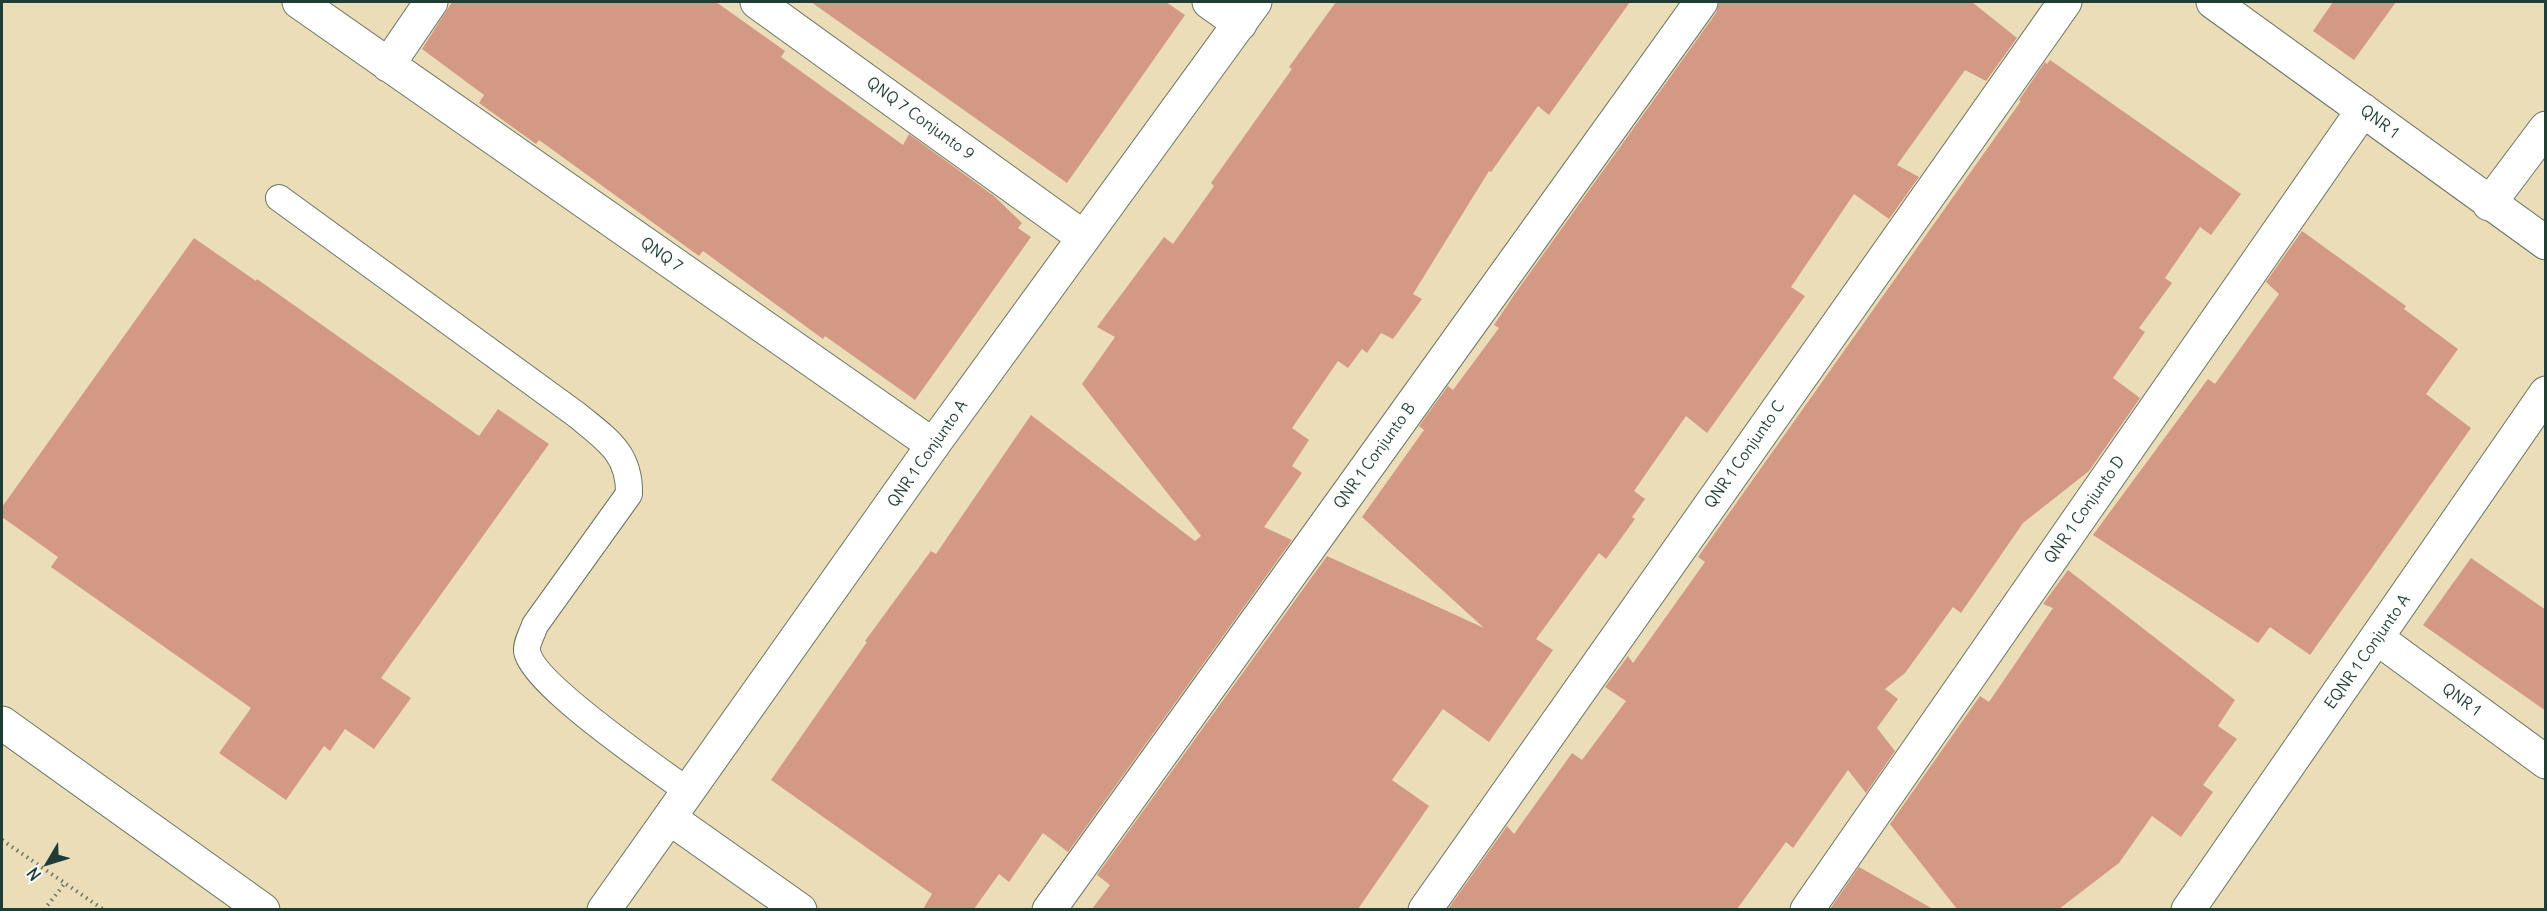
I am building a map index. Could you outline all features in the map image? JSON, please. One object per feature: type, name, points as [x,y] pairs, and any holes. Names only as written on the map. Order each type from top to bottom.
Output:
[{"type":"street","name":"QNQ 7","points":[[298,2],[933,445]]},
{"type":"street","points":[[388,64],[430,2]]},
{"type":"street","name":"QNQ 7 Conjunto 9","points":[[757,2],[1083,237]]},
{"type":"street","points":[[1209,2],[1247,13]]},
{"type":"street","name":"QNR 1 Conjunto B","points":[[1049,909],[1701,2]]},
{"type":"street","name":"QNR 1 Conjunto C","points":[[1425,909],[2065,2]]},
{"type":"street","name":"QNR 1","points":[[2213,2],[2489,204],[2546,243]]},
{"type":"street","name":"QNR 1 Conjunto A","points":[[604,909],[933,445],[1247,13]]},
{"type":"street","name":"QNR 1 Conjunto D","points":[[1807,909],[2363,110]]},
{"type":"street","points":[[2489,204],[2546,128]]},
{"type":"street","name":"EQNR 1 Conjunto A","points":[[2188,909],[2546,393]]},
{"type":"street","name":"QNR 1","points":[[2377,638],[2546,762]]},
{"type":"street","points":[[2,723],[262,909]]},
{"type":"street","points":[[670,819],[801,909]]},
{"type":"lane","points":[[279,198],[577,415],[614,446],[630,473],[629,494],[535,625],[527,650],[534,669],[553,687],[610,734],[689,792]]},
{"type":"path","points":[[2,840],[104,909]]},
{"type":"path","points":[[44,909],[65,884]]},
{"type":"building","points":[[452,2],[716,2],[785,51],[781,57],[903,145],[909,134],[994,196],[1022,223],[1018,228],[1031,237],[915,400],[825,336],[823,339],[703,251],[699,256],[539,140],[536,144],[479,103],[484,95],[422,49]]},
{"type":"building","points":[[811,2],[1166,2],[1185,15],[1067,183]]},
{"type":"building","points":[[1336,2],[1630,2],[1549,115],[1538,106],[1491,172],[1489,171],[1413,294],[1422,299],[1393,339],[1381,333],[1367,353],[1362,349],[1348,368],[1338,361],[1292,428],[1309,440],[1292,466],[1302,473],[1264,527],[1292,540],[1068,852],[1043,833],[1009,882],[999,874],[974,909],[923,909],[932,894],[771,780],[867,642],[865,641],[931,551],[936,554],[1031,415],[1195,541],[1201,536],[1082,384],[1115,337],[1097,327],[1164,237],[1173,244],[1214,186],[1211,183],[1292,69],[1289,67]]},
{"type":"building","points":[[1719,2],[1972,2],[2017,38],[1986,81],[1965,70],[1897,165],[1919,177],[1889,219],[1854,194],[1791,287],[1805,296],[1707,433],[1686,416],[1634,491],[1645,499],[1632,517],[1635,519],[1606,559],[1599,553],[1536,639],[1553,650],[1489,742],[1443,709],[1392,780],[1429,806],[1358,909],[1092,909],[1110,885],[1097,875],[1327,556],[1484,628],[1362,517],[1424,430],[1419,426],[1448,386],[1453,390],[1499,328],[1494,325],[1514,295],[1716,13]]},
{"type":"building","points":[[2333,2],[2396,2],[2354,60],[2313,31]]},
{"type":"building","points":[[2050,60],[2241,194],[2211,235],[2200,227],[2165,278],[2172,283],[2139,328],[2145,332],[2113,378],[2140,398],[2089,471],[2023,523],[1961,613],[1953,607],[1905,673],[1885,689],[1898,699],[1877,728],[1895,751],[1866,793],[1848,770],[1793,848],[1786,842],[1737,909],[1448,909],[1507,826],[1514,834],[1572,753],[1582,760],[1626,701],[1605,687],[1628,656],[1633,663],[1705,562],[1698,557],[2021,101],[2019,100],[2045,62],[2047,64]]},
{"type":"building","points":[[2302,231],[2406,306],[2404,309],[2458,349],[2426,394],[2471,428],[2310,655],[2270,627],[2258,643],[2093,535],[2208,379],[2215,384],[2279,294],[2266,282]]},
{"type":"building","points":[[194,238],[256,281],[257,279],[479,436],[498,409],[549,444],[381,678],[411,698],[374,749],[345,729],[330,751],[324,746],[286,800],[219,753],[251,708],[51,567],[58,557],[2,517],[2,507]]},
{"type":"building","points":[[2471,558],[2546,610],[2546,711],[2423,625]]},
{"type":"building","points":[[2068,570],[2235,700],[2218,726],[2237,739],[2203,785],[2213,792],[2181,837],[2152,816],[2119,863],[2059,909],[1957,909],[1890,824],[1980,696],[1989,702],[2053,608],[2043,604]]},
{"type":"building","points":[[1859,867],[1933,909],[1830,909]]}]
